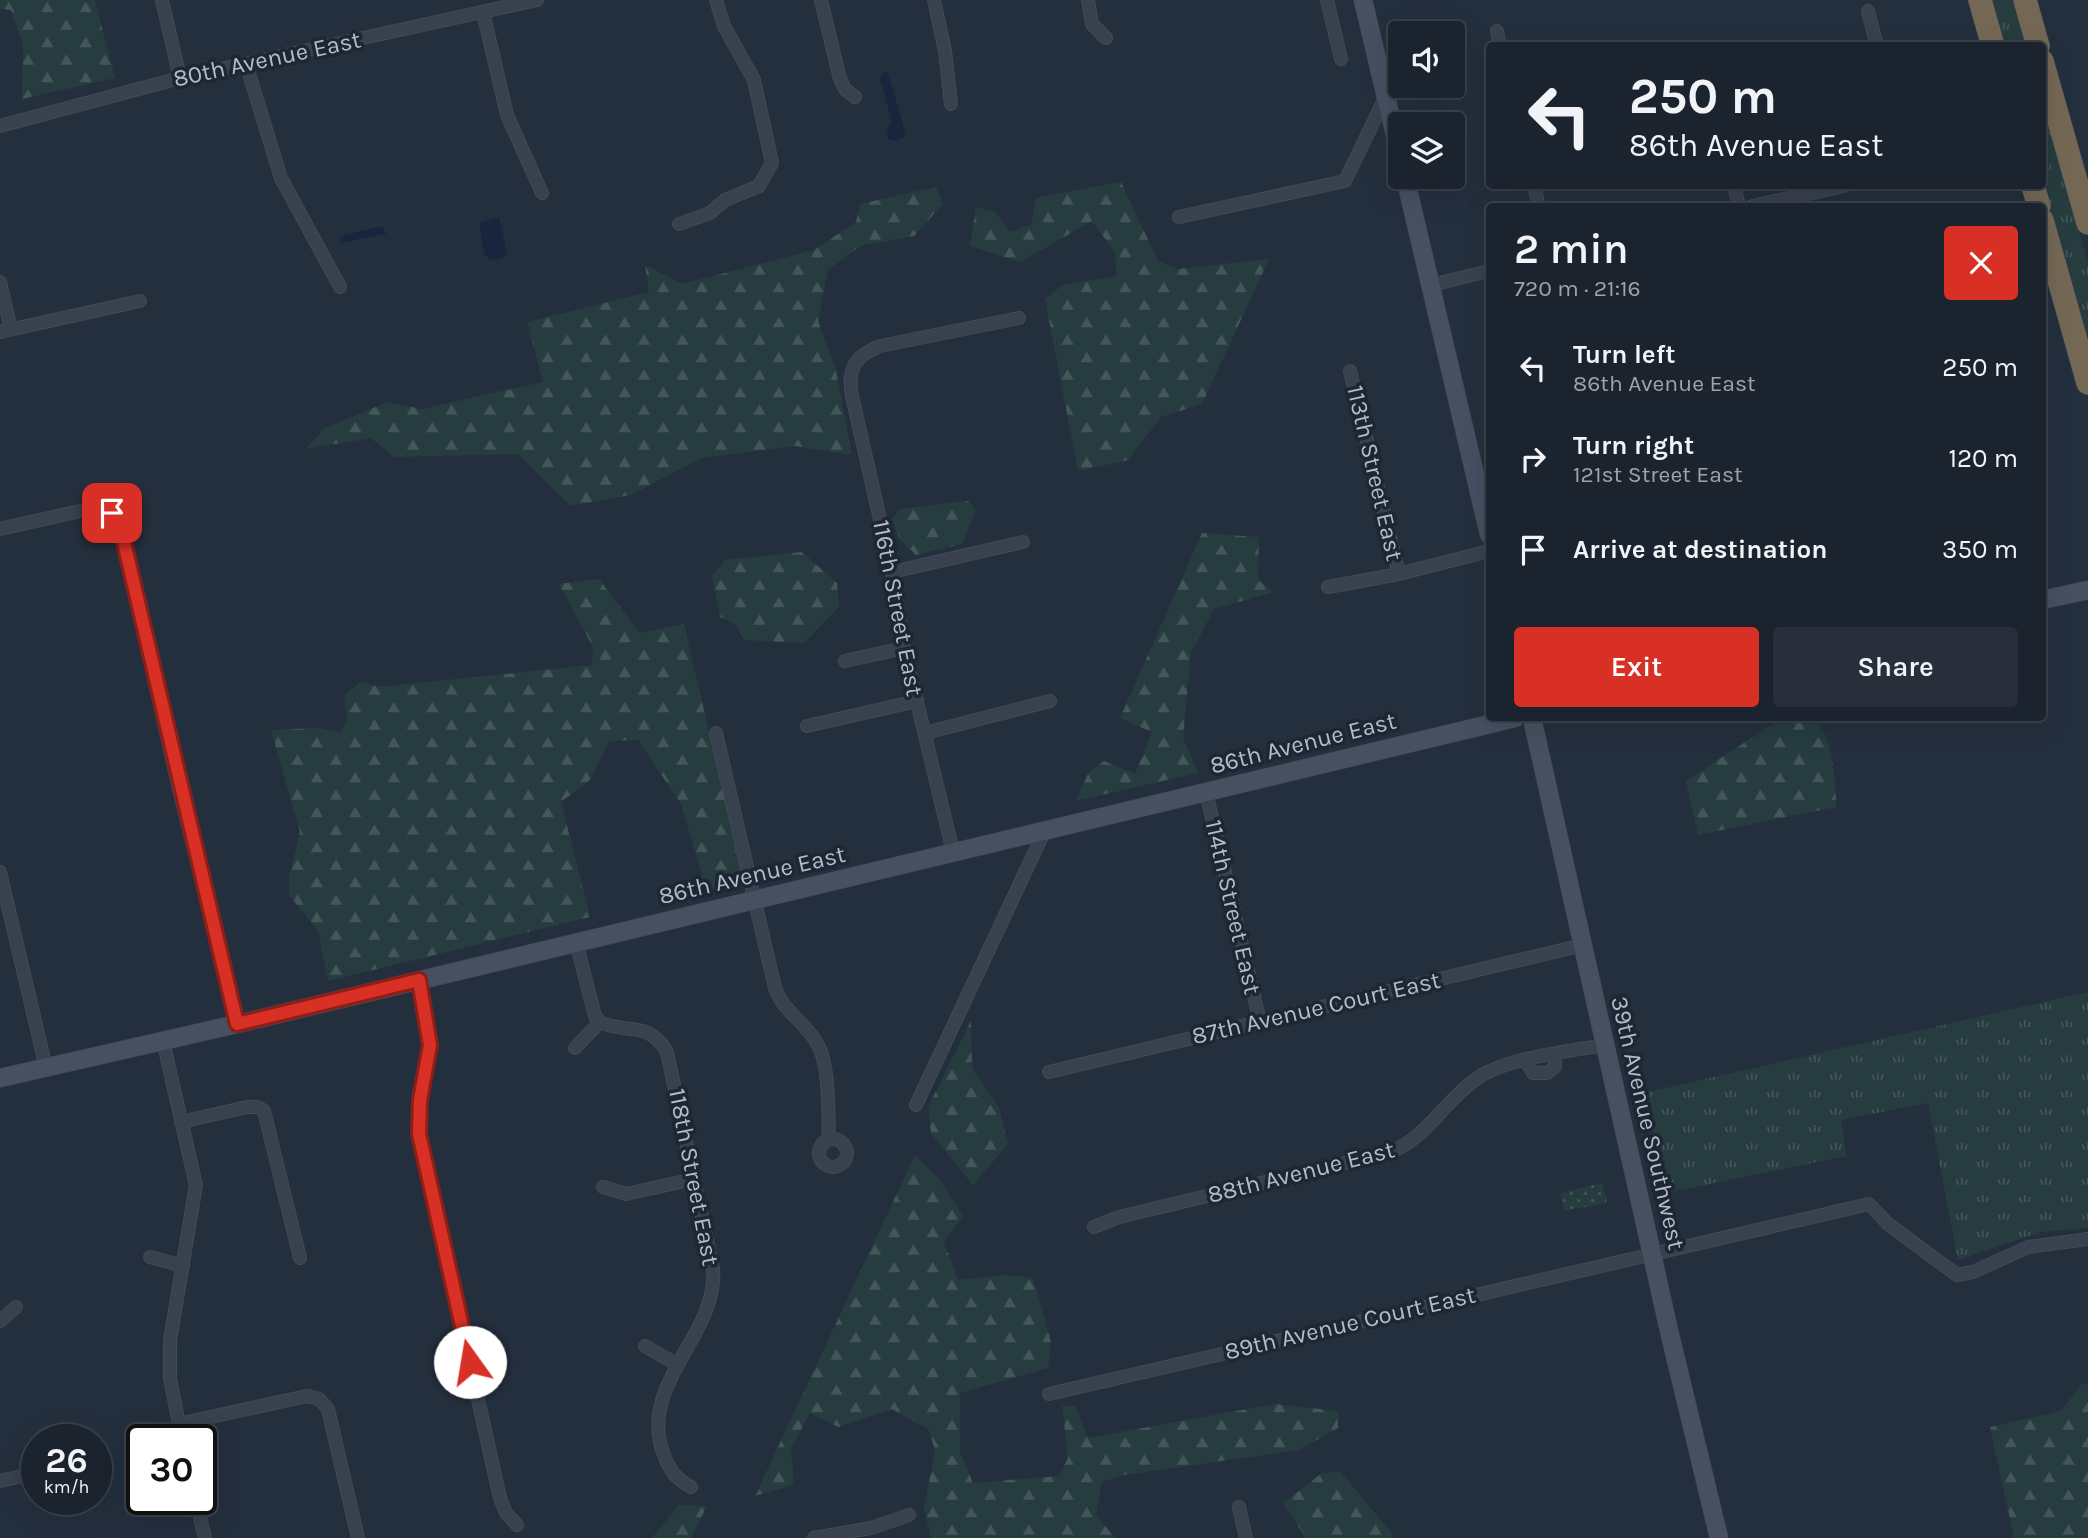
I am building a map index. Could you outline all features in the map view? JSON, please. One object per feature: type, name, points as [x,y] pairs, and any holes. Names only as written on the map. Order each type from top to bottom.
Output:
[{"type":"highway","points":[[1980,0],[1992,42]]},
{"type":"highway","points":[[2025,0],[2037,42]]},
{"type":"highway","points":[[2046,75],[2088,223]]},
{"type":"highway","points":[[2046,234],[2088,383]]},
{"type":"street","points":[[162,0],[180,78]]},
{"type":"street","name":"80th Avenue East","points":[[0,126],[180,78],[537,0]]},
{"type":"street","points":[[679,224],[710,213],[725,200],[759,186],[772,163],[754,80],[724,26],[716,0]]},
{"type":"street","points":[[821,0],[841,79],[845,89],[855,97]]},
{"type":"street","points":[[934,0],[951,104]]},
{"type":"street","points":[[1088,0],[1092,24],[1106,38]]},
{"type":"street","points":[[1327,0],[1341,59]]},
{"type":"street","points":[[1363,0],[1390,112]]},
{"type":"street","points":[[1868,11],[1876,42]]},
{"type":"street","points":[[483,12],[507,115],[542,193]]},
{"type":"street","points":[[1497,31],[1499,42]]},
{"type":"street","points":[[246,64],[281,178],[340,287]]},
{"type":"street","points":[[1178,217],[1345,181],[1386,96]]},
{"type":"street","points":[[1408,189],[1486,521]]},
{"type":"street","points":[[1766,203],[1830,189]]},
{"type":"street","points":[[1430,285],[1486,272]]},
{"type":"street","points":[[0,282],[6,330],[140,301]]},
{"type":"street","name":"116th Street East","points":[[953,852],[904,648],[892,572],[850,382],[853,364],[861,355],[880,346],[1019,318]]},
{"type":"street","name":"113th Street East","points":[[1350,371],[1399,574]]},
{"type":"street","points":[[0,529],[98,507],[112,513],[119,521],[237,1024]]},
{"type":"street","points":[[892,572],[1023,542]]},
{"type":"street","points":[[1328,587],[1399,574],[1486,552]]},
{"type":"street","points":[[2046,599],[2088,590]]},
{"type":"street","points":[[845,661],[904,648]]},
{"type":"street","points":[[807,726],[917,701]]},
{"type":"street","points":[[925,733],[1050,701]]},
{"type":"street","name":"86th Avenue East","points":[[0,1078],[237,1024],[1502,721]]},
{"type":"street","name":"39th Avenue Southwest","points":[[1533,721],[1719,1538]]},
{"type":"street","points":[[716,733],[778,996],[816,1042],[823,1058],[829,1139]]},
{"type":"street","name":"114th Street East","points":[[1206,792],[1260,1021]]},
{"type":"street","points":[[916,1105],[1045,830]]},
{"type":"street","points":[[0,872],[46,1068]]},
{"type":"street","points":[[575,1048],[600,1023],[595,1016],[576,942]]},
{"type":"street","name":"87th Avenue Court East","points":[[1049,1072],[1583,945]]},
{"type":"street","points":[[419,980],[430,1045],[419,1108],[421,1144],[500,1499],[506,1513],[517,1525]]},
{"type":"street","name":"118th Street East","points":[[600,1023],[642,1028],[667,1052],[713,1269],[714,1284],[658,1411],[657,1427],[672,1472],[678,1480],[691,1487]]},
{"type":"street","points":[[163,1041],[196,1185],[169,1365],[178,1424],[307,1396],[319,1399],[328,1409],[358,1538]]},
{"type":"street","name":"88th Avenue East","points":[[1094,1227],[1119,1217],[1391,1152],[1428,1129],[1477,1077],[1555,1054],[1606,1045]]},
{"type":"street","points":[[181,1122],[247,1107],[261,1109],[268,1117],[300,1258]]},
{"type":"street","points":[[603,1187],[626,1194],[694,1179]]},
{"type":"street","name":"89th Avenue Court East","points":[[1049,1394],[1869,1204],[1888,1224],[1957,1275],[1973,1272],[2028,1247],[2088,1239]]},
{"type":"street","points":[[150,1257],[183,1266]]},
{"type":"street","points":[[0,1321],[16,1307]]},
{"type":"street","points":[[645,1346],[678,1365]]},
{"type":"street","points":[[0,1481],[21,1476]]},
{"type":"street","points":[[1239,1507],[1246,1538]]},
{"type":"street","points":[[200,1515],[205,1538]]},
{"type":"street","points":[[814,1538],[871,1528],[909,1515]]},
{"type":"green space","points":[[0,0],[95,0],[115,78],[22,99],[23,44],[11,10],[0,9]]},
{"type":"green space","points":[[1990,0],[2013,0],[2025,42],[2002,42]]},
{"type":"green space","points":[[2046,116],[2088,263],[2088,345],[2043,189],[2046,189]]},
{"type":"green space","points":[[1121,182],[1158,261],[1178,269],[1269,259],[1202,404],[1161,417],[1128,460],[1078,471],[1045,299],[1063,285],[1117,276],[1115,252],[1092,221],[1020,262],[970,246],[976,207],[995,212],[1010,232],[1031,225],[1036,198]]},
{"type":"green space","points":[[936,187],[943,204],[914,236],[860,246],[828,270],[818,321],[836,371],[852,455],[795,446],[701,458],[631,495],[571,506],[518,454],[393,457],[372,438],[305,449],[325,428],[388,402],[422,409],[543,382],[527,322],[649,292],[645,265],[682,284],[814,250],[856,222],[860,204]]},
{"type":"green space","points":[[968,501],[976,509],[962,544],[916,555],[900,540],[892,519],[900,509]]},
{"type":"green space","points":[[1202,533],[1259,537],[1258,580],[1274,592],[1214,609],[1191,652],[1183,738],[1198,773],[1075,801],[1089,772],[1104,761],[1135,774],[1152,732],[1120,718]]},
{"type":"green space","points":[[802,552],[837,583],[839,607],[804,643],[745,640],[735,624],[720,617],[712,576],[725,560]]},
{"type":"green space","points":[[599,579],[640,633],[684,624],[744,882],[706,889],[681,804],[638,740],[609,741],[590,780],[561,802],[590,917],[328,981],[318,931],[289,895],[289,877],[300,832],[271,730],[319,728],[340,733],[347,720],[344,696],[360,682],[379,687],[592,665],[593,647],[559,584]]},
{"type":"green space","points":[[1781,721],[1818,723],[1829,744],[1832,758],[1836,807],[1698,835],[1686,781]]},
{"type":"green space","points":[[2088,992],[2088,1228],[2041,1232],[1958,1260],[1928,1103],[1841,1120],[1847,1156],[1665,1193],[1644,1093]]},
{"type":"green space","points":[[971,1021],[972,1068],[999,1108],[1008,1144],[973,1185],[931,1134],[928,1107]]},
{"type":"green space","points":[[915,1155],[940,1180],[963,1216],[944,1242],[958,1280],[1006,1275],[1033,1278],[1051,1342],[1048,1368],[960,1393],[960,1452],[973,1483],[1059,1476],[1068,1458],[1062,1406],[1075,1406],[1088,1438],[1275,1404],[1338,1411],[1338,1428],[1299,1450],[1124,1475],[1102,1482],[1096,1515],[1115,1538],[931,1538],[924,1509],[935,1450],[928,1429],[892,1409],[838,1427],[810,1413],[791,1448],[794,1485],[755,1496]]},
{"type":"green space","points":[[1602,1183],[1607,1203],[1564,1211],[1560,1193]]},
{"type":"green space","points":[[2088,1383],[2088,1538],[2014,1538],[1990,1427],[2061,1411],[2081,1385]]},
{"type":"green space","points":[[1341,1472],[1393,1538],[1306,1538],[1283,1503],[1322,1473]]},
{"type":"green space","points":[[679,1505],[707,1506],[691,1538],[652,1538]]},
{"type":"water","points":[[884,72],[888,73],[905,132],[904,138],[894,141],[888,139],[887,130],[892,121],[880,79]]},
{"type":"water","points":[[499,217],[507,252],[502,259],[492,260],[484,255],[479,223]]},
{"type":"water","points":[[383,227],[386,234],[341,243],[340,238],[344,235]]},
{"type":"route","points":[[112,513],[119,521],[177,780],[237,1024],[419,980],[429,1026],[430,1045],[420,1100],[419,1134],[470,1362]]}]
